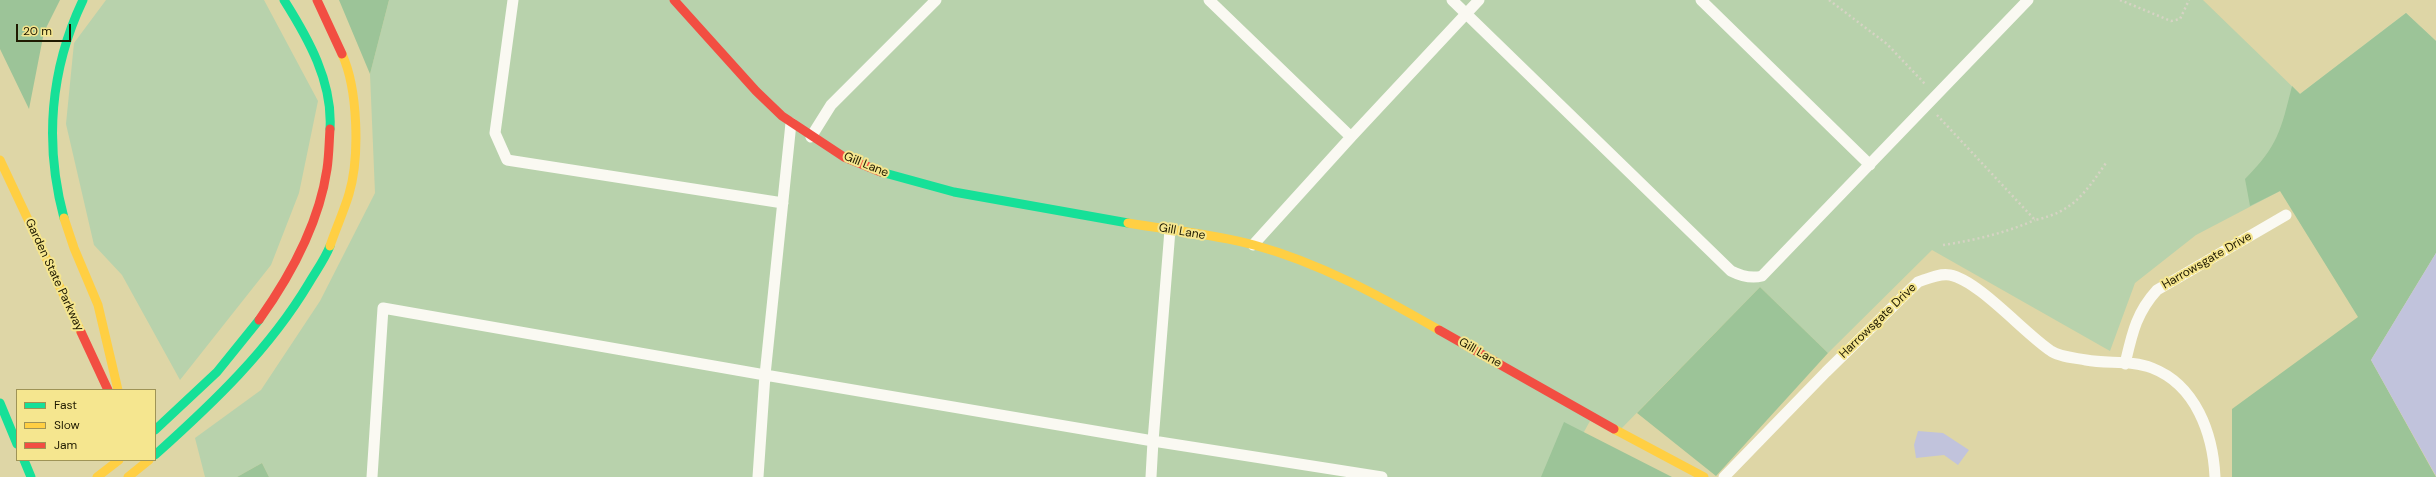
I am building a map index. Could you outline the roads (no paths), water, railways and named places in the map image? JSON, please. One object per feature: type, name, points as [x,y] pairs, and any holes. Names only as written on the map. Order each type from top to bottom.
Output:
[{"type":"main road","points":[[83,0],[69,27],[57,71],[53,112],[54,156],[59,193],[67,228],[98,306],[118,389]]},
{"type":"main road","points":[[156,429],[203,385],[250,333],[284,282],[303,246],[320,199],[330,155],[330,113],[322,72],[306,34],[284,0]]},
{"type":"main road","points":[[156,454],[223,392],[260,352],[292,312],[322,265],[334,242],[346,208],[354,176],[357,130],[352,83],[343,52],[317,0]]},
{"type":"main road","name":"Gill Lane","points":[[674,0],[756,91],[791,123],[844,157],[878,171],[954,192],[1253,245],[1297,258],[1337,274],[1704,477]]},
{"type":"main road","name":"Garden State Parkway","points":[[0,160],[108,389]]},
{"type":"main road","points":[[0,403],[16,442]]},
{"type":"main road","points":[[24,461],[31,477]]},
{"type":"main road","points":[[97,477],[118,461]]},
{"type":"main road","points":[[141,461],[146,471]]},
{"type":"main road","points":[[128,477],[148,461]]},
{"type":"lane","points":[[513,0],[495,133],[507,160],[783,204]]},
{"type":"lane","points":[[811,137],[831,104],[936,0]]},
{"type":"lane","points":[[1208,0],[1351,137]]},
{"type":"lane","points":[[1452,0],[1731,271],[1742,276],[1762,276],[2028,0]]},
{"type":"lane","points":[[1253,245],[1479,0]]},
{"type":"lane","points":[[1701,0],[1870,164]]},
{"type":"lane","points":[[758,477],[765,375],[791,123]]},
{"type":"lane","name":"Harrowsgate Drive","points":[[2125,364],[2134,324],[2144,305],[2157,290],[2286,215]]},
{"type":"lane","points":[[1151,477],[1170,230]]},
{"type":"lane","name":"Harrowsgate Drive","points":[[1724,477],[1826,372],[1918,282],[1934,276],[1949,274],[1962,279],[2000,307],[2052,352],[2098,362],[2151,367],[2168,376],[2183,389],[2199,410],[2214,457],[2215,477]]},
{"type":"lane","points":[[372,477],[383,308],[1153,441],[1382,477]]},
{"type":"water","points":[[2436,253],[2436,476],[2371,360]]},
{"type":"water","points":[[1918,431],[1943,433],[1969,450],[1958,465],[1944,455],[1916,458],[1914,445]]}]
